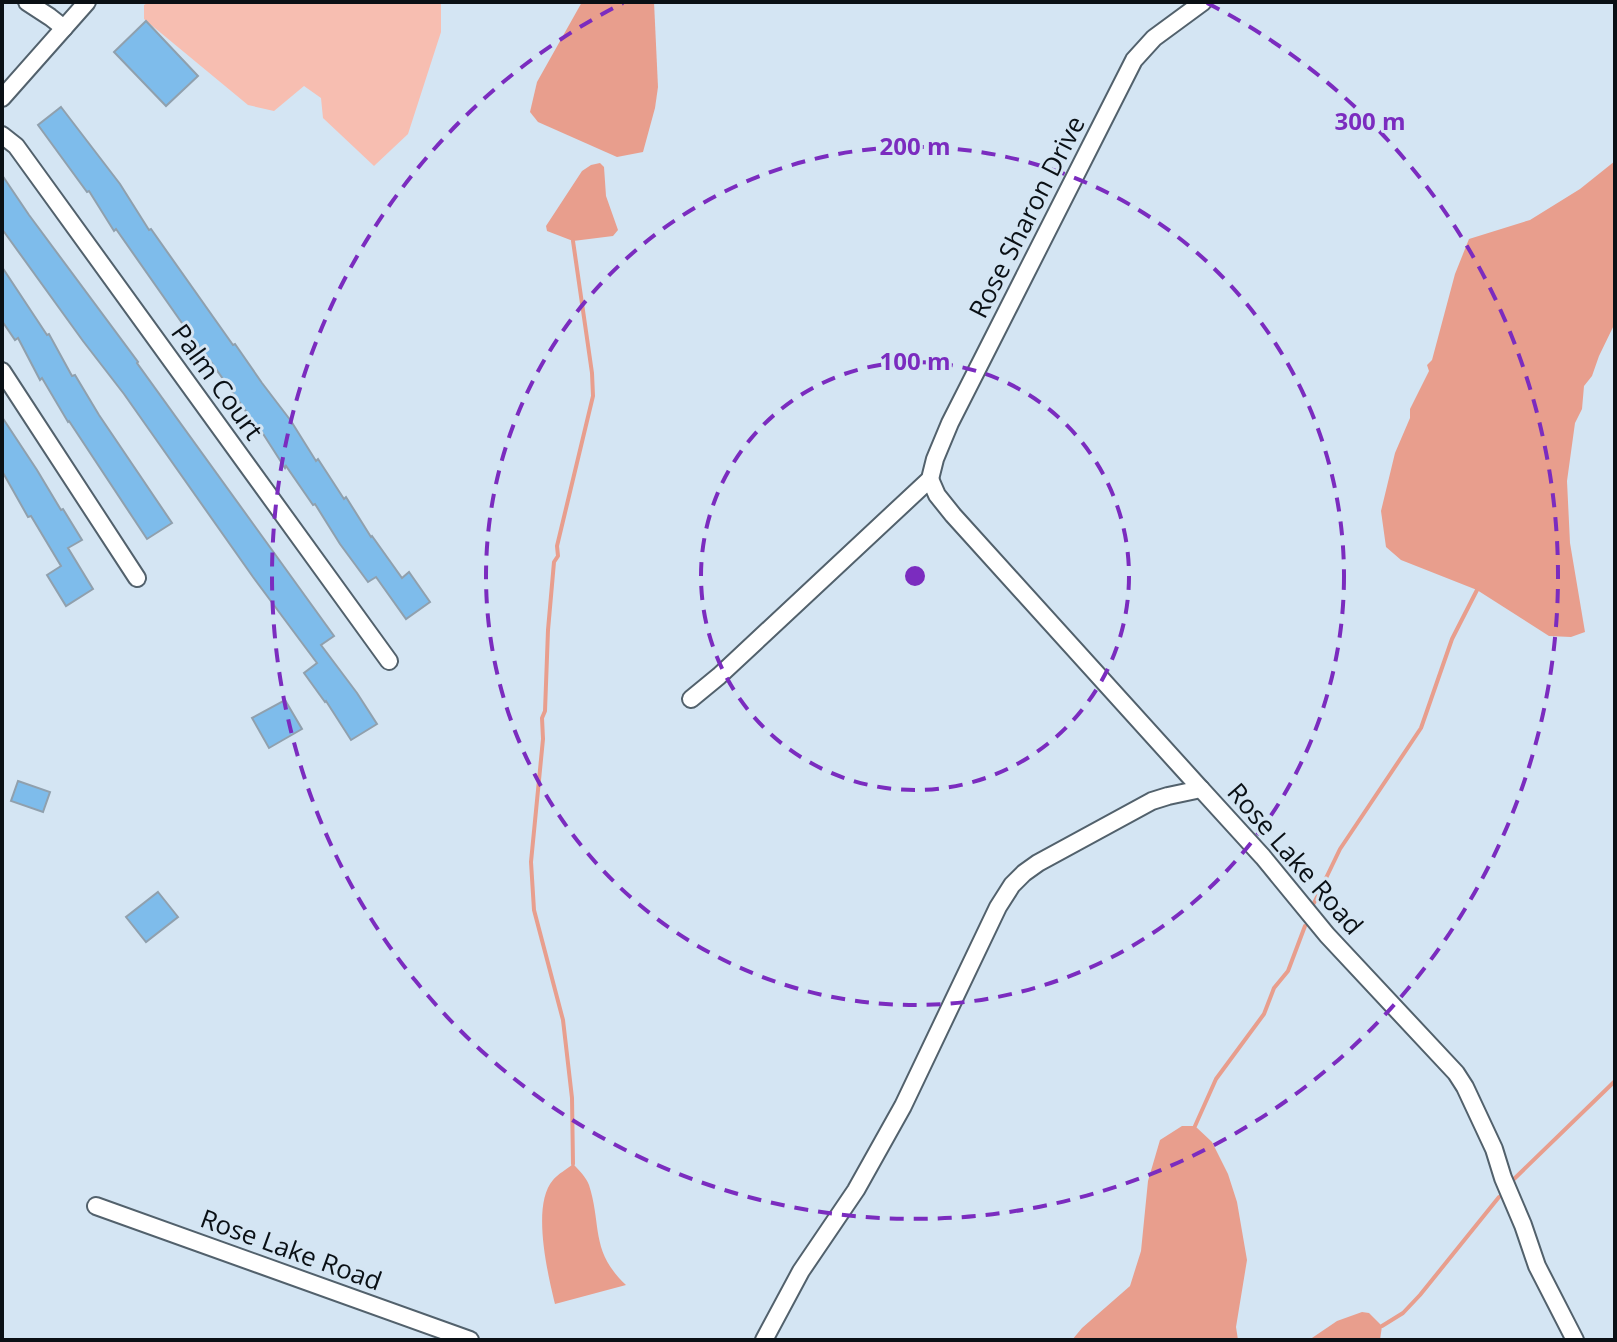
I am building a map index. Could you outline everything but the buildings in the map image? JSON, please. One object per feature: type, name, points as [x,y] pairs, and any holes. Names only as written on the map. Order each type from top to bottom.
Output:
[{"type":"street","points":[[27,2],[64,28]]},
{"type":"street","points":[[2,98],[87,2]]},
{"type":"street","name":"Rose Sharon Drive","points":[[691,699],[930,479],[950,423],[1134,60],[1154,38],[1203,2]]},
{"type":"street","name":"Palm Court","points":[[2,135],[16,146],[389,661]]},
{"type":"street","points":[[2,371],[137,578]]},
{"type":"street","points":[[930,479],[937,495],[953,515],[1201,789]]},
{"type":"street","name":"Rose Lake Road","points":[[764,1340],[801,1271],[856,1190],[903,1106],[971,961],[1012,885],[1038,863],[1152,801],[1201,789],[1263,857],[1327,935],[1456,1073],[1494,1149],[1537,1266],[1575,1340]]},
{"type":"street","name":"Rose Lake Road","points":[[96,1206],[470,1340]]},
{"type":"shaded area","points":[[149,2],[441,2],[441,32],[408,134],[374,166],[323,118],[321,98],[304,86],[274,111],[248,105],[144,19],[144,5]]},
{"type":"shaded area","points":[[582,2],[654,2],[658,87],[643,152],[617,157],[538,122],[530,112],[537,82]]},
{"type":"shaded area","points":[[1615,161],[1615,323],[1592,376],[1584,386],[1567,481],[1570,543],[1585,632],[1571,637],[1549,636],[1477,590],[1401,560],[1386,547],[1381,511],[1395,453],[1410,418],[1410,409],[1429,371],[1427,365],[1432,360],[1455,274],[1469,239],[1530,220],[1580,189]]},
{"type":"shaded area","points":[[600,163],[604,167],[606,196],[618,230],[613,236],[573,241],[547,231],[546,226],[582,171]]},
{"type":"shaded area","points":[[1182,1126],[1195,1126],[1212,1142],[1228,1174],[1237,1202],[1247,1260],[1236,1327],[1238,1340],[1072,1340],[1130,1286],[1141,1251],[1148,1181],[1160,1140]]},
{"type":"shaded area","points":[[573,1164],[589,1185],[599,1238],[607,1261],[626,1285],[555,1304],[543,1240],[543,1206],[546,1191],[553,1180]]},
{"type":"shaded area","points":[[1362,1312],[1369,1313],[1382,1326],[1380,1340],[1309,1340],[1337,1321]]},
{"type":"waterway","points":[[573,241],[593,396],[557,546],[558,556],[554,562],[543,739],[531,862],[534,910],[563,1020],[572,1098],[573,1164]]},
{"type":"waterway","points":[[1314,903],[1340,849],[1421,728],[1452,639],[1477,590]]},
{"type":"waterway","points":[[1195,1126],[1216,1079],[1264,1014],[1274,988],[1288,971],[1305,926]]},
{"type":"waterway","points":[[1513,1180],[1615,1081]]},
{"type":"waterway","points":[[1382,1326],[1403,1313],[1420,1295],[1499,1197]]}]
